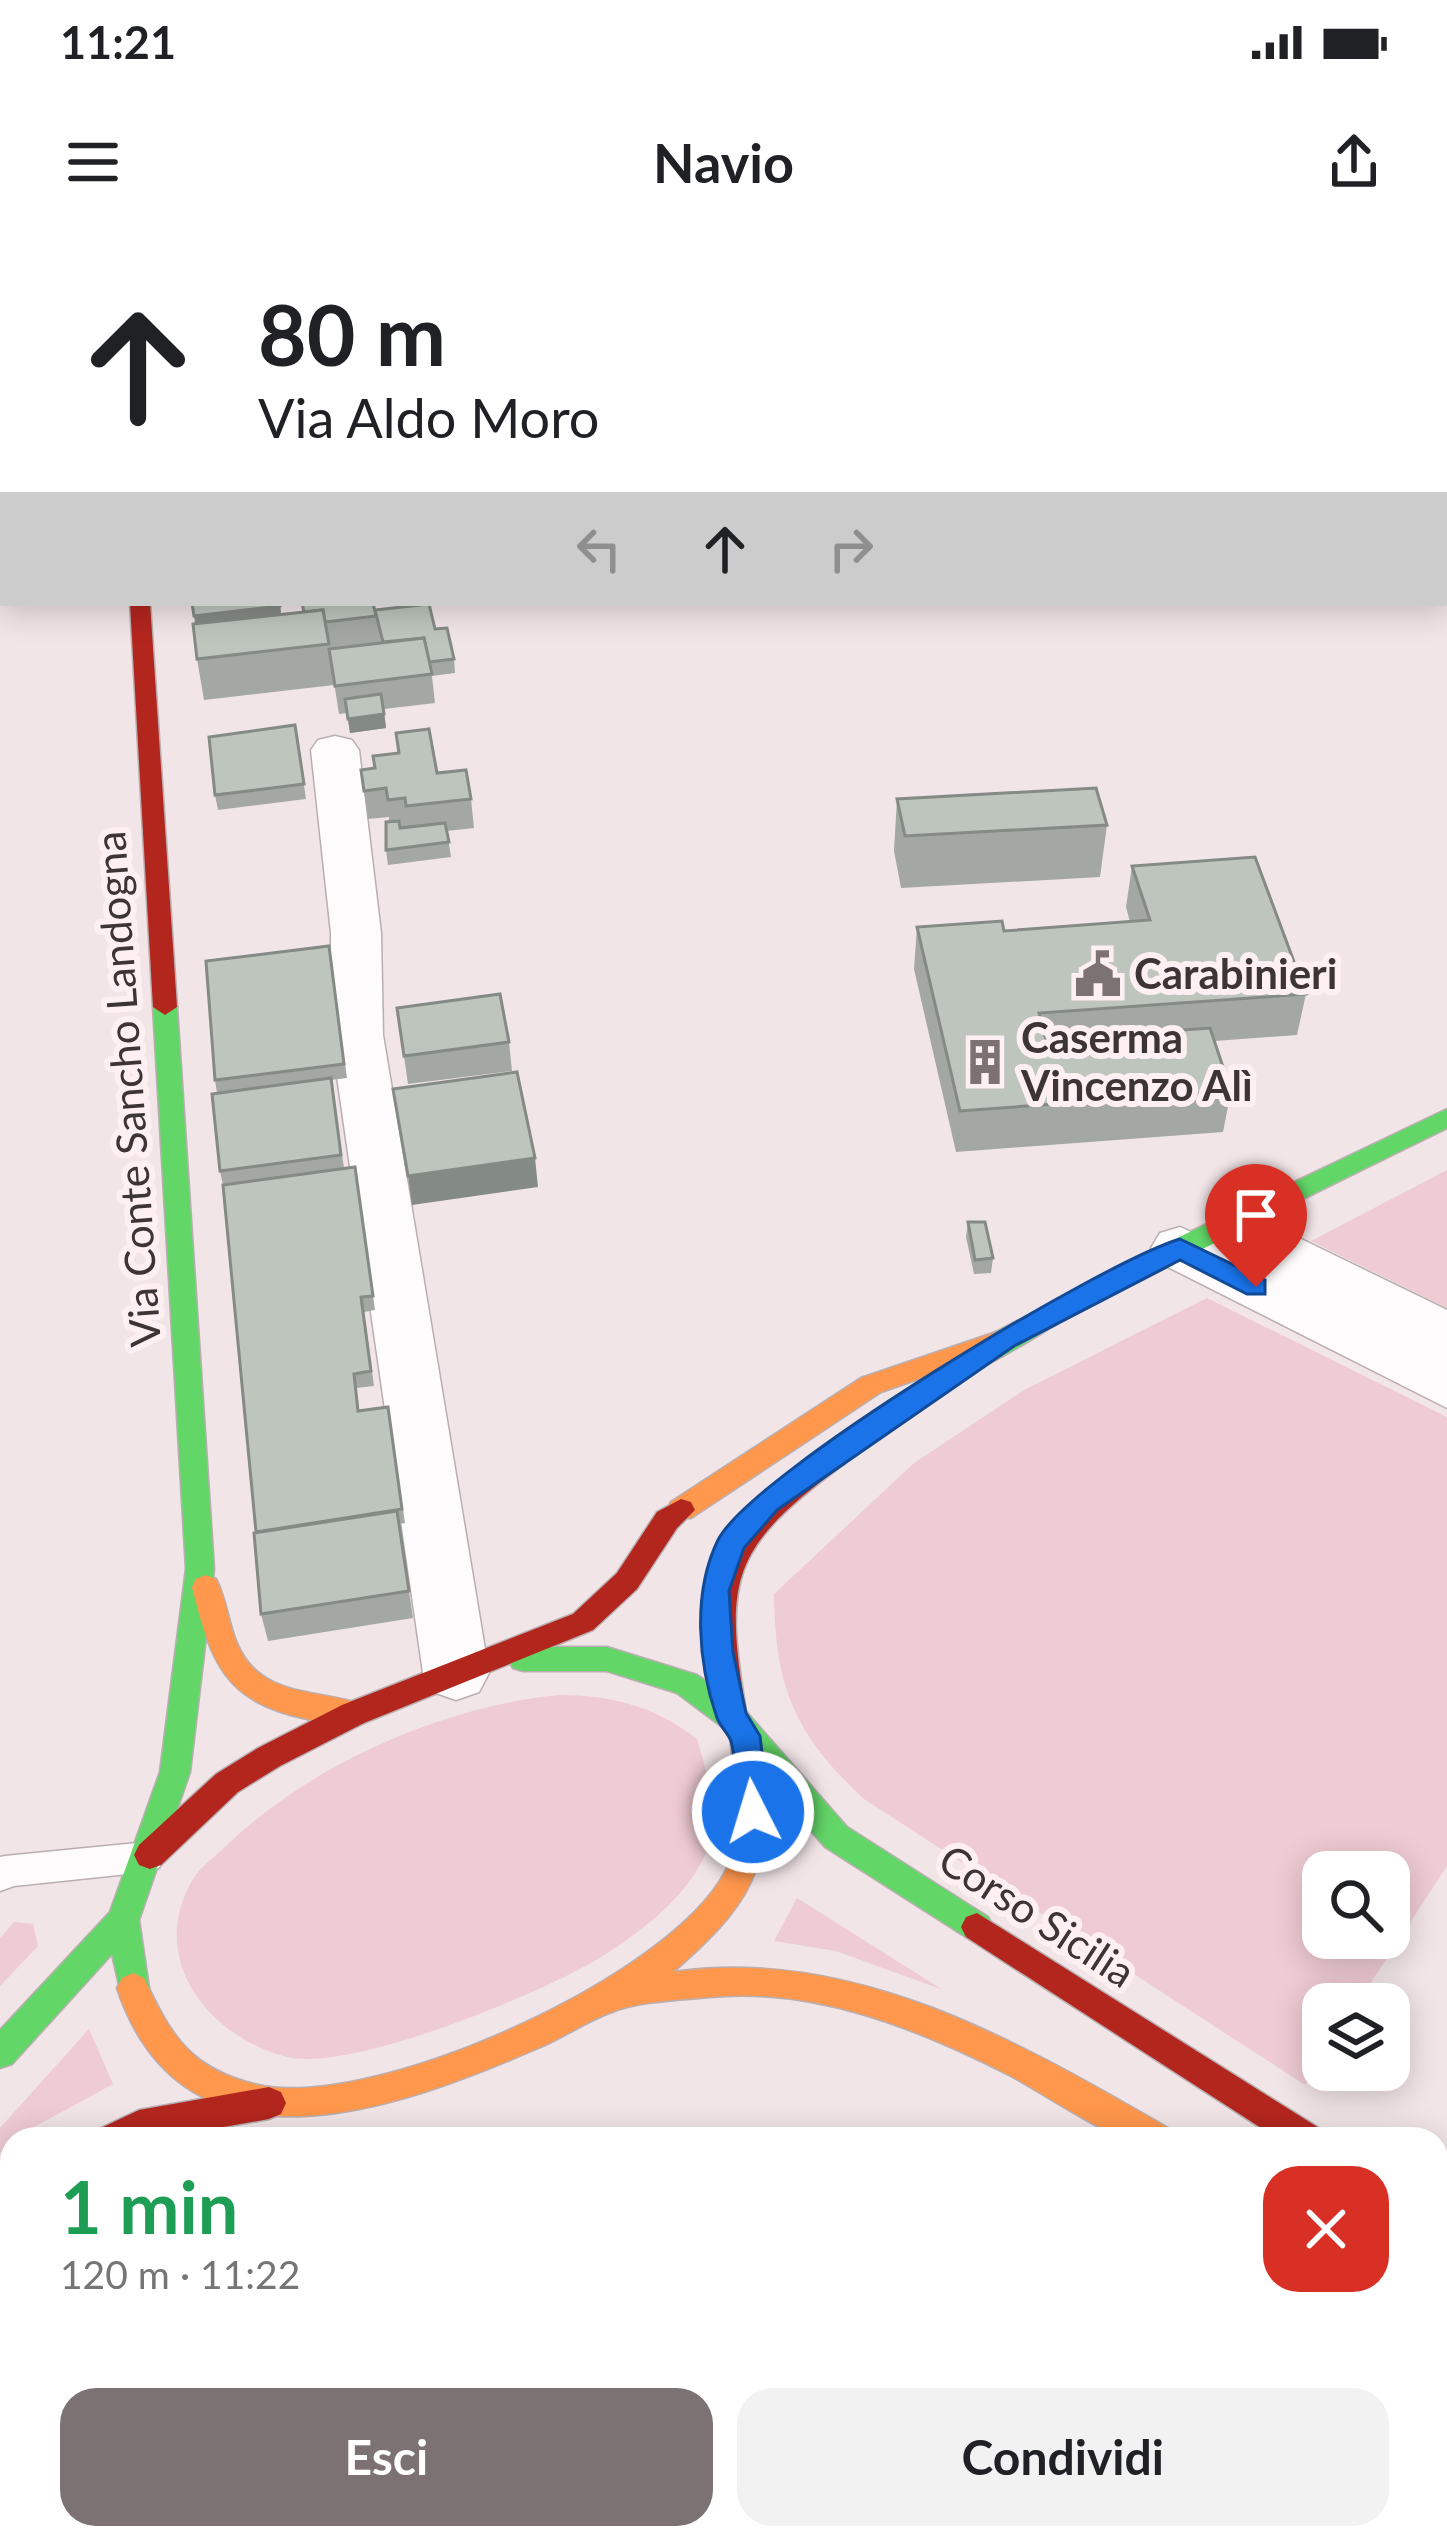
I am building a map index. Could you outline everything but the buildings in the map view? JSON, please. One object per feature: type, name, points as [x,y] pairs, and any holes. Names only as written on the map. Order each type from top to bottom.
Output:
[{"type":"main road","name":"Via Conte Sancho Landogna","points":[[140,606],[200,1569]]},
{"type":"main road","points":[[914,1402],[1005,1339],[1447,1118]]},
{"type":"main road","points":[[147,1857],[227,1783],[353,1714],[583,1622],[627,1580],[667,1520],[723,1478],[872,1385],[1005,1339]]},
{"type":"main road","points":[[138,2127],[269,2102],[344,2101],[527,2037],[617,1994],[707,1924],[736,1885],[753,1838],[714,1591],[731,1543],[767,1502],[859,1439]]},
{"type":"main road","points":[[200,1569],[229,1666],[258,1689],[305,1708],[353,1714]]},
{"type":"main road","points":[[0,2053],[123,1920],[175,1772],[200,1569]]},
{"type":"main road","name":"Corso Sicilia","points":[[473,1667],[600,1657],[654,1670],[697,1690],[738,1726],[836,1838],[1288,2127]]},
{"type":"main road","points":[[123,1920],[126,1964],[141,2012],[166,2052],[208,2078],[269,2102]]},
{"type":"main road","points":[[617,1994],[761,1980],[834,1991],[958,2038],[1132,2127]]},
{"type":"street","points":[[335,750],[356,933],[357,1035],[473,1667]]},
{"type":"street","points":[[1202,1237],[1447,1336]]},
{"type":"street","points":[[1202,1237],[1447,1384]]},
{"type":"lane","points":[[0,1876],[4,1870],[147,1857]]},
{"type":"shaded area","points":[[1447,1170],[1447,1308],[1311,1241]]},
{"type":"shaded area","points":[[1207,1298],[1447,1417],[1447,1866],[1410,1923],[1410,1851],[1302,1851],[1302,1959],[1386,1959],[1371,1983],[1302,1983],[1302,2083],[864,1799],[805,1731],[785,1683],[774,1594],[914,1463],[1024,1390]]},
{"type":"shaded area","points":[[558,1695],[632,1705],[665,1718],[697,1739],[710,1789],[710,1838],[697,1870],[665,1909],[610,1952],[532,1992],[444,2027],[354,2053],[317,2059],[287,2057],[258,2047],[210,2013],[181,1965],[177,1937],[180,1909],[193,1879],[208,1862],[296,1790],[380,1745],[469,1712]]},
{"type":"shaded area","points":[[797,1898],[943,1990],[836,1951],[774,1941]]},
{"type":"shaded area","points":[[14,1922],[33,1924],[38,1946],[0,1986],[0,1938]]},
{"type":"shaded area","points":[[89,2029],[113,2084],[34,2127],[1,2127]]},
{"type":"traffic: fast","points":[[133,1988],[123,1920],[175,1772],[200,1569],[165,1007]]},
{"type":"traffic: fast","points":[[970,1363],[1005,1339],[1180,1248],[1447,1118]]},
{"type":"traffic: fast","points":[[523,1659],[607,1659],[687,1684],[732,1717],[836,1837],[977,1927]]},
{"type":"traffic: fast","points":[[0,2053],[123,1920]]},
{"type":"traffic: slow","points":[[681,1510],[871,1385],[1005,1339]]},
{"type":"traffic: slow","points":[[206,1587],[224,1648],[249,1684],[289,1703],[353,1714]]},
{"type":"traffic: slow","points":[[133,1988],[151,2031],[177,2061],[232,2092],[274,2103],[325,2100],[388,2087],[530,2036],[660,1963],[708,1922],[738,1880],[749,1845],[745,1736]]},
{"type":"traffic: slow","points":[[617,1995],[746,1980],[816,1988],[868,2001],[1017,2062],[1135,2127]]},
{"type":"traffic: jam","points":[[140,606],[165,1007]]},
{"type":"traffic: jam","points":[[732,1717],[720,1627],[728,1564],[764,1512],[835,1455]]},
{"type":"traffic: jam","points":[[150,1855],[227,1783],[269,1757],[353,1714],[583,1622],[627,1581],[667,1520],[681,1510]]},
{"type":"traffic: jam","points":[[977,1927],[1288,2127]]},
{"type":"traffic: jam","points":[[137,2127],[269,2103]]},
{"type":"place","name":"Carabinieri","points":[[1098,974]]},
{"type":"place","name":"Caserma Vincenzo Alì","points":[[985,1062]]},
{"type":"route","points":[[753,1812],[745,1736],[732,1717],[718,1652],[714,1591],[731,1543],[767,1502],[1005,1339],[1180,1248],[1256,1287]]}]
